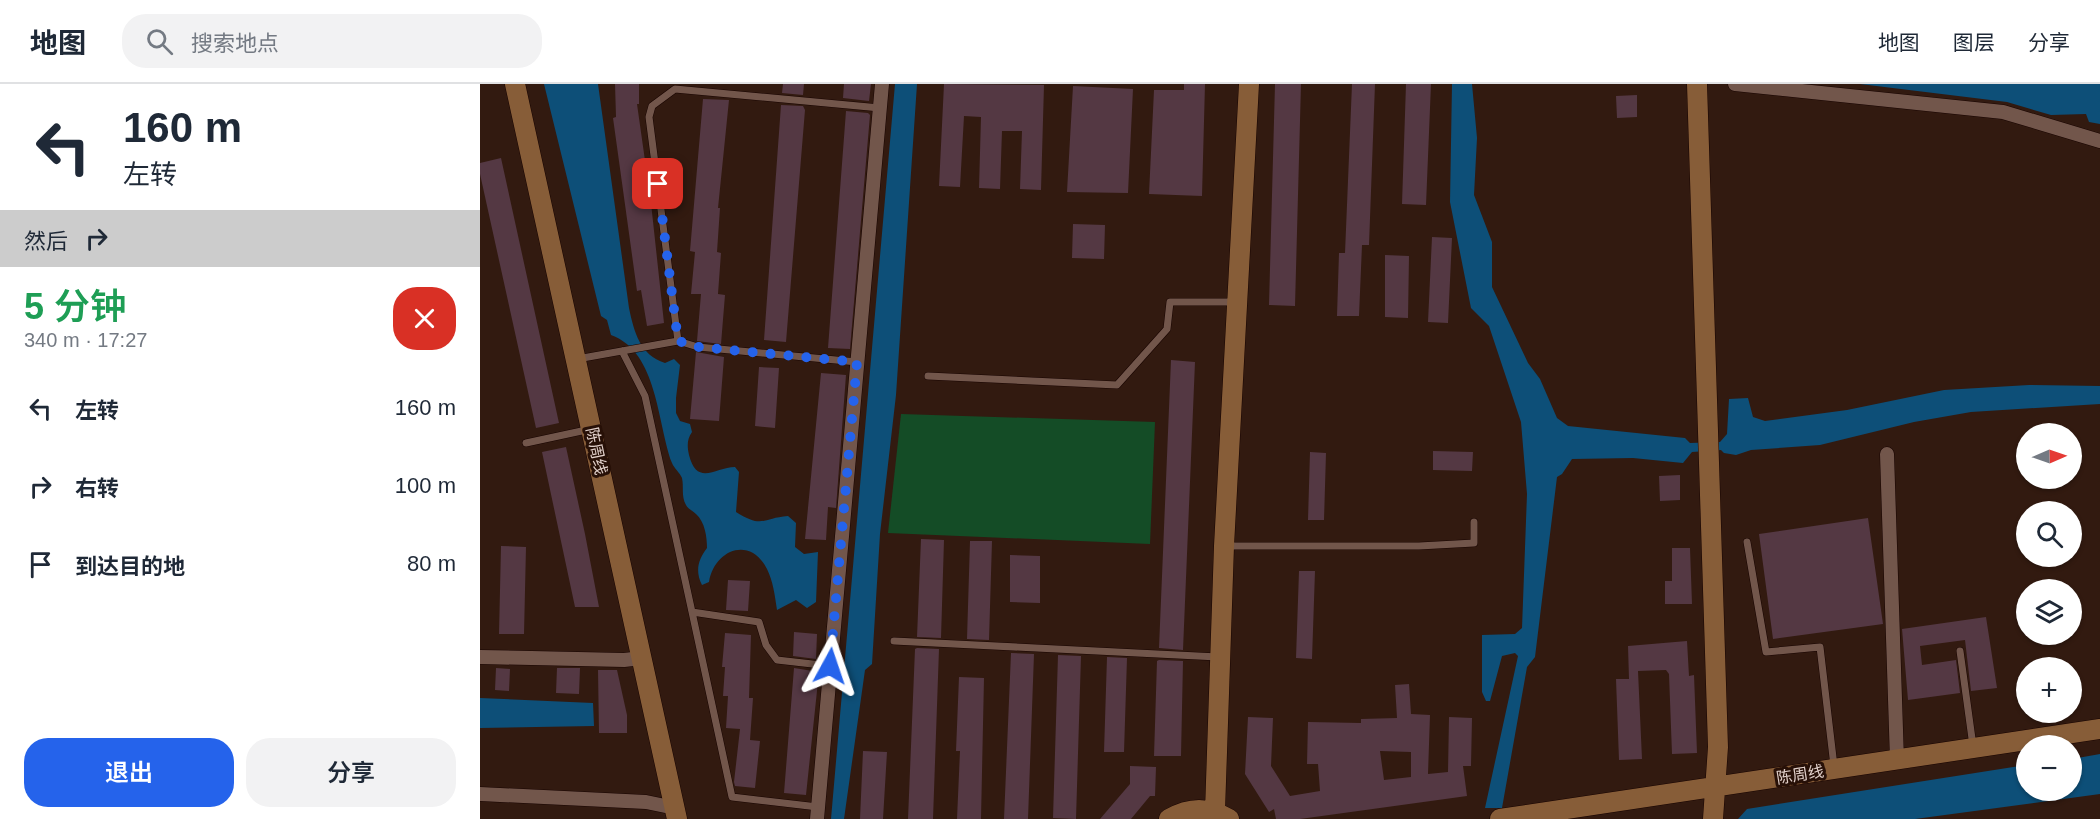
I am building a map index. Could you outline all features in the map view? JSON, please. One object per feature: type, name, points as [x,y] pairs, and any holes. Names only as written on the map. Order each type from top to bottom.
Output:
[{"type":"street","name":"陈周线","points":[[515,84],[676,813]]},
{"type":"street","points":[[817,813],[882,84]]},
{"type":"street","points":[[1169,819],[1180,812],[1198,809],[1222,815],[1220,657],[1248,84]]},
{"type":"street","points":[[1696,84],[1718,747],[1713,819]]},
{"type":"street","points":[[1735,84],[2003,112],[2100,141]]},
{"type":"street","points":[[1887,454],[1897,760]]},
{"type":"street","points":[[480,657],[624,660],[642,658]]},
{"type":"street","name":"陈周线","points":[[1500,819],[2100,729]]},
{"type":"street","points":[[480,794],[646,802],[676,813]]},
{"type":"lane","points":[[678,341],[649,117],[652,106],[675,89],[880,108]]},
{"type":"lane","points":[[928,376],[1118,385],[1167,329],[1170,302],[1237,302]]},
{"type":"lane","points":[[577,359],[678,341],[698,347],[857,362]]},
{"type":"lane","points":[[622,351],[645,396],[732,797],[817,813]]},
{"type":"lane","points":[[526,443],[592,429]]},
{"type":"lane","points":[[1224,546],[1419,546],[1474,543],[1474,522]]},
{"type":"lane","points":[[1747,542],[1766,652],[1820,648],[1835,769]]},
{"type":"lane","points":[[692,612],[759,622],[766,645],[777,660],[830,666]]},
{"type":"lane","points":[[894,641],[1220,657]]},
{"type":"lane","points":[[1960,651],[1974,748]]},
{"type":"green space","points":[[901,414],[1155,422],[1150,544],[888,533]]},
{"type":"water","points":[[544,84],[598,84],[629,308],[636,334],[644,348],[656,359],[665,363],[674,359],[680,365],[676,413],[680,421],[690,424],[692,432],[688,440],[688,452],[692,465],[702,473],[735,467],[739,472],[736,512],[757,521],[788,516],[796,523],[795,547],[804,554],[818,552],[816,602],[807,608],[796,600],[777,610],[767,569],[760,558],[751,552],[742,550],[725,555],[712,571],[709,582],[702,585],[698,570],[701,557],[707,548],[705,530],[699,517],[684,502],[682,478],[672,463],[654,390],[647,372],[638,357],[626,344],[611,335],[607,320],[601,316]]},
{"type":"water","points":[[895,84],[917,84],[896,395],[880,534],[872,664],[865,670],[844,819],[831,819]]},
{"type":"water","points":[[1452,84],[1472,84],[1477,138],[1474,195],[1492,242],[1492,287],[1528,363],[1540,379],[1557,418],[1568,426],[1685,438],[1690,443],[1720,442],[1727,434],[1729,399],[1748,398],[1753,417],[1765,421],[1847,410],[1944,390],[2029,385],[2100,386],[2100,404],[1971,412],[1914,422],[1820,445],[1751,450],[1736,455],[1724,453],[1721,450],[1692,452],[1683,463],[1633,458],[1572,459],[1562,474],[1557,477],[1535,657],[1527,667],[1502,808],[1485,808],[1518,656],[1515,653],[1502,656],[1490,701],[1486,701],[1482,692],[1482,635],[1515,634],[1522,628],[1527,494],[1521,422],[1489,326],[1471,308],[1450,202]]},
{"type":"water","points":[[1860,84],[2100,84],[2100,124],[2089,122],[2086,114],[2051,115],[2007,102]]},
{"type":"water","points":[[480,698],[593,703],[594,726],[480,728]]},
{"type":"water","points":[[2100,754],[2100,794],[2082,796],[2082,757]]},
{"type":"water","points":[[2016,767],[2016,801],[2048,801],[1915,819],[1738,819],[1747,809]]},
{"type":"building","points":[[615,84],[639,84],[639,104],[637,104],[664,323],[647,326],[641,290],[637,291],[613,118],[616,117]]},
{"type":"building","points":[[783,84],[804,84],[803,95],[782,93]]},
{"type":"building","points":[[844,84],[871,84],[869,101],[843,98]]},
{"type":"building","points":[[944,84],[1044,85],[1041,190],[1020,189],[1022,131],[1002,131],[1000,189],[979,188],[981,117],[964,116],[960,187],[939,186]]},
{"type":"building","points":[[1184,84],[1205,84],[1202,196],[1149,194],[1154,90],[1184,90]]},
{"type":"building","points":[[1275,84],[1301,84],[1295,306],[1269,305]]},
{"type":"building","points":[[1352,84],[1375,84],[1369,245],[1362,245],[1359,316],[1337,316],[1339,253],[1345,253]]},
{"type":"building","points":[[1406,84],[1431,84],[1426,205],[1402,204]]},
{"type":"building","points":[[1073,86],[1133,89],[1128,193],[1067,192]]},
{"type":"building","points":[[1637,95],[1637,117],[1617,118],[1616,96]]},
{"type":"building","points":[[703,99],[729,100],[718,208],[720,208],[717,252],[721,253],[718,294],[725,295],[721,344],[697,341],[701,294],[691,294],[695,252],[690,251]]},
{"type":"building","points":[[781,105],[803,106],[805,110],[786,342],[764,340]]},
{"type":"building","points":[[846,111],[870,115],[850,349],[828,348]]},
{"type":"building","points":[[501,158],[559,423],[536,428],[480,174],[480,163]]},
{"type":"building","points":[[1073,224],[1105,225],[1104,259],[1072,258]]},
{"type":"building","points":[[1432,237],[1452,238],[1448,323],[1428,322]]},
{"type":"building","points":[[1385,255],[1409,256],[1408,318],[1385,317]]},
{"type":"building","points":[[696,352],[724,357],[719,421],[690,419]]},
{"type":"building","points":[[1171,360],[1195,362],[1183,650],[1159,648]]},
{"type":"building","points":[[759,367],[779,368],[775,428],[755,426]]},
{"type":"building","points":[[821,373],[846,375],[836,508],[828,507],[826,540],[805,539]]},
{"type":"building","points":[[566,447],[599,607],[575,607],[542,452]]},
{"type":"building","points":[[1433,451],[1473,452],[1472,471],[1433,470]]},
{"type":"building","points":[[1310,452],[1326,453],[1324,520],[1308,520]]},
{"type":"building","points":[[1680,475],[1680,500],[1660,501],[1659,476]]},
{"type":"building","points":[[1868,518],[1883,624],[1773,639],[1759,534]]},
{"type":"building","points":[[921,539],[944,540],[941,638],[917,637]]},
{"type":"building","points":[[970,541],[992,541],[989,640],[967,639]]},
{"type":"building","points":[[501,546],[526,547],[524,634],[499,634]]},
{"type":"building","points":[[1672,548],[1690,548],[1692,604],[1665,604],[1665,581],[1672,581]]},
{"type":"building","points":[[1010,555],[1040,556],[1040,603],[1010,602]]},
{"type":"building","points":[[1299,571],[1315,571],[1312,659],[1296,658]]},
{"type":"building","points":[[728,580],[750,581],[748,611],[726,610]]},
{"type":"building","points":[[1986,617],[1997,688],[1971,691],[1965,640],[1920,646],[1922,665],[1956,660],[1960,693],[1908,700],[1902,629]]},
{"type":"building","points":[[794,632],[817,634],[816,659],[793,656]]},
{"type":"building","points":[[725,633],[751,635],[749,698],[753,698],[750,740],[760,741],[755,788],[735,786],[734,782],[740,729],[726,728],[728,696],[723,696],[725,667],[722,667]]},
{"type":"building","points":[[1687,641],[1689,676],[1694,675],[1697,753],[1672,754],[1669,674],[1666,670],[1638,671],[1642,759],[1619,760],[1616,679],[1629,679],[1628,646]]},
{"type":"building","points":[[915,649],[939,649],[933,819],[908,819]]},
{"type":"building","points":[[1011,653],[1034,654],[1028,819],[1004,819]]},
{"type":"building","points":[[1058,655],[1081,656],[1076,819],[1053,818]]},
{"type":"building","points":[[1107,657],[1127,658],[1124,752],[1104,752]]},
{"type":"building","points":[[1157,661],[1183,661],[1181,756],[1154,756]]},
{"type":"building","points":[[496,668],[510,669],[509,691],[495,690]]},
{"type":"building","points":[[557,668],[580,668],[579,694],[556,693]]},
{"type":"building","points":[[794,668],[819,672],[806,795],[784,793]]},
{"type":"building","points":[[598,670],[617,670],[627,715],[627,733],[599,733]]},
{"type":"building","points":[[959,677],[984,678],[981,819],[957,819],[960,751],[956,751]]},
{"type":"building","points":[[1409,684],[1411,714],[1430,715],[1428,774],[1448,772],[1449,717],[1472,718],[1471,766],[1463,766],[1467,796],[1300,819],[1276,819],[1274,809],[1269,812],[1245,774],[1248,717],[1273,718],[1271,766],[1290,796],[1320,791],[1318,764],[1307,764],[1308,722],[1361,723],[1361,719],[1397,718],[1395,685]],"holes":[[[1380,751],[1411,752],[1411,777],[1384,780]]]},
{"type":"building","points":[[863,751],[887,752],[883,819],[860,819]]},
{"type":"building","points":[[1130,766],[1156,767],[1155,796],[1150,796],[1131,819],[1100,819],[1130,784]]},
{"type":"route","points":[[658,184],[678,341],[698,347],[857,362],[830,666]]}]
